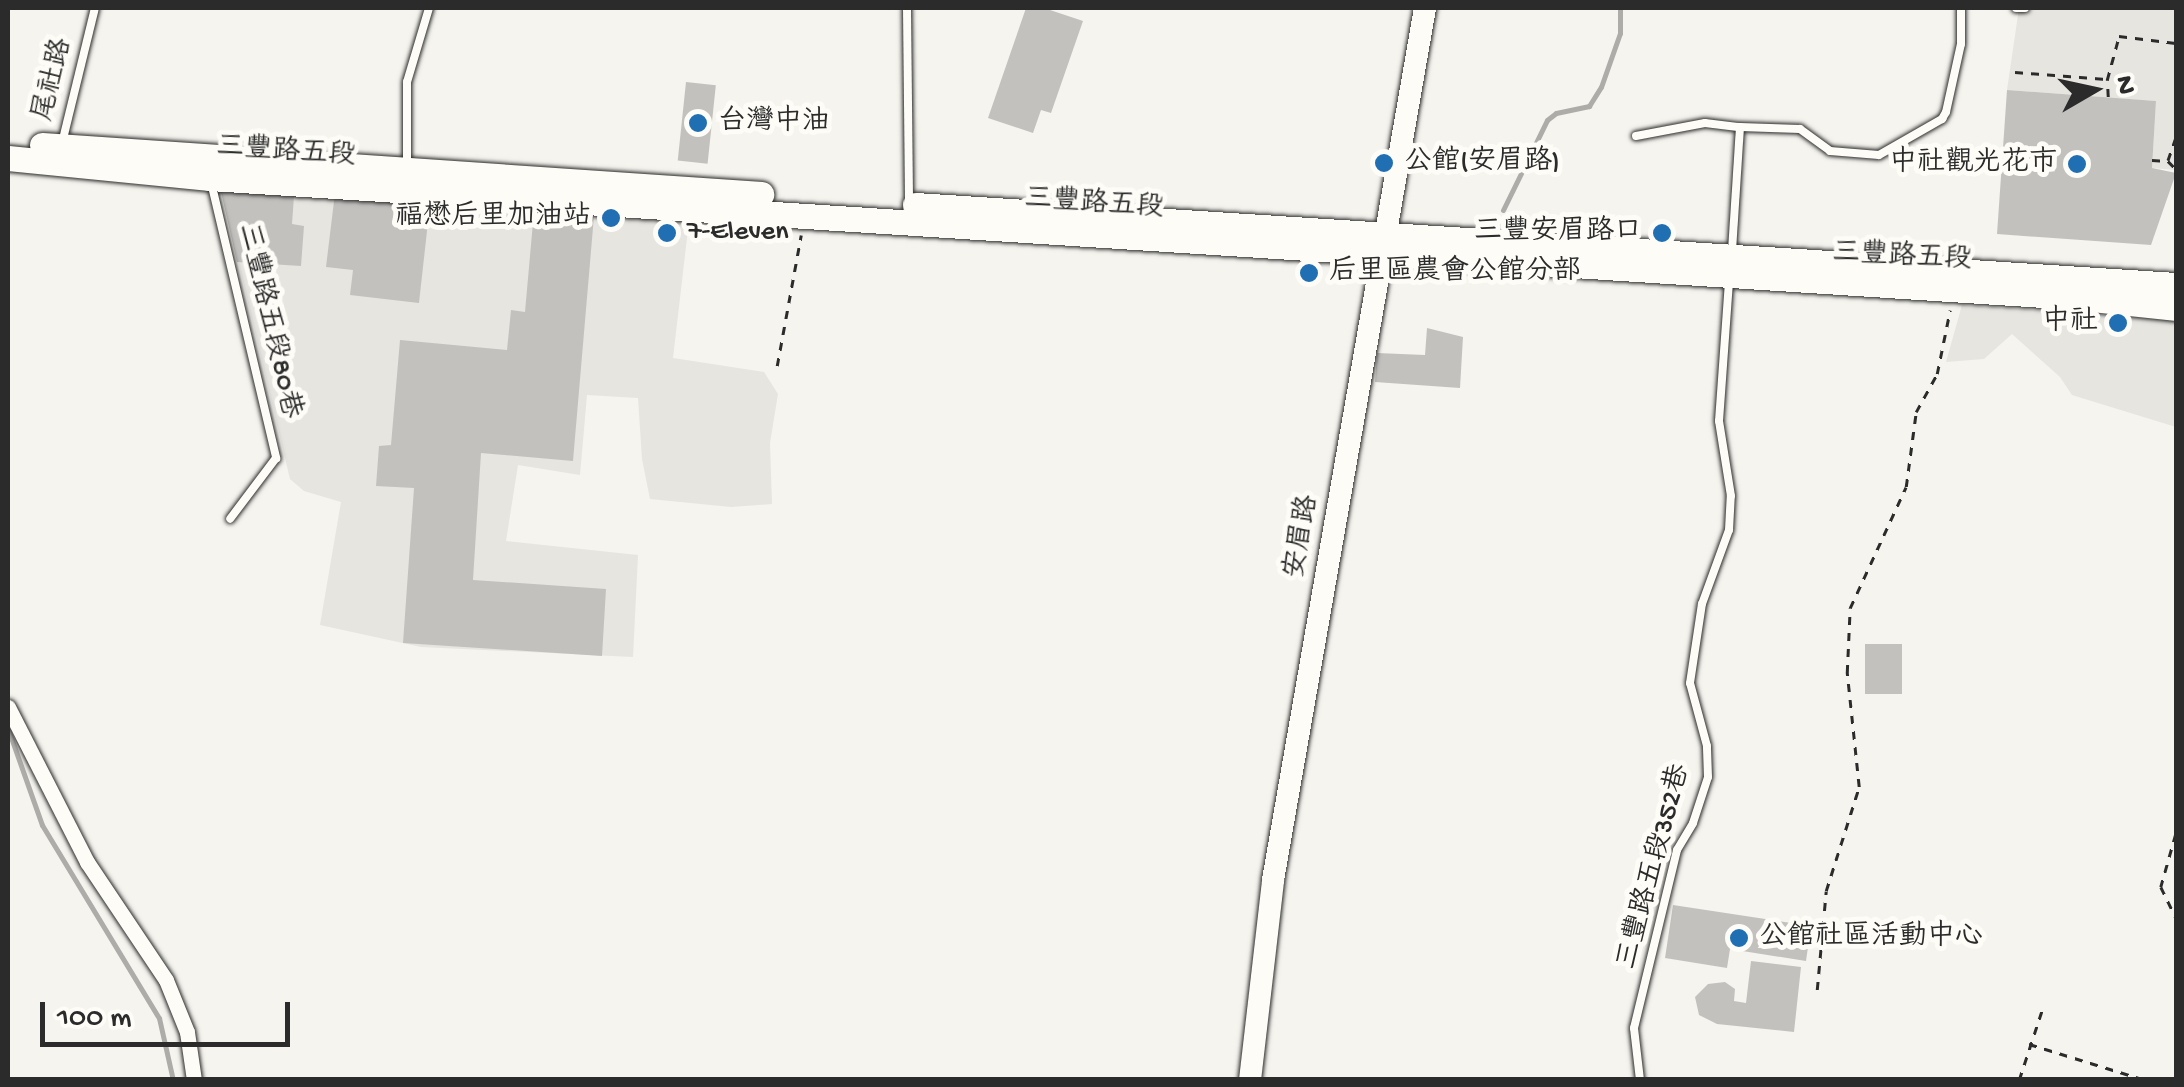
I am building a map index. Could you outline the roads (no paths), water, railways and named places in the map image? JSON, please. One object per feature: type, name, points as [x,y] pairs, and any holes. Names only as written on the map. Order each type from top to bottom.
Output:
[{"type":"main road","name":"三豐路五段","points":[[8,141],[60,155],[210,178],[405,180],[805,214],[908,213]]},
{"type":"main road","name":"三豐路五段","points":[[8,158],[60,155],[1731,266],[2176,285]]},
{"type":"main road","name":"三豐路五段","points":[[1731,266],[1954,292],[2176,308]]},
{"type":"street","name":"安眉路","points":[[1250,1080],[1273,880],[1425,8]]},
{"type":"street","points":[[8,707],[86,862],[166,980],[187,1032],[194,1080]]},
{"type":"lane","name":"尾社路","points":[[60,155],[95,8]]},
{"type":"lane","points":[[405,180],[407,82],[429,8]]},
{"type":"lane","points":[[908,8],[908,213]]},
{"type":"lane","points":[[1636,136],[1705,123],[1800,129],[1830,151],[1879,155],[1942,119],[1946,112],[1961,44],[1961,8]]},
{"type":"lane","points":[[2016,8],[2025,8]]},
{"type":"lane","name":"三豐路五段352巷","points":[[1640,1080],[1634,1028],[1677,850],[1693,824],[1708,777],[1707,746],[1692,702],[1690,683],[1702,604],[1729,530],[1731,496],[1719,421],[1740,126]]},
{"type":"lane","name":"三豐路五段80巷","points":[[210,178],[276,458],[230,519]]},
{"type":"waterway","points":[[1503,210],[1547,120],[1556,113],[1589,106],[1601,87],[1620,33],[1620,8]]},
{"type":"waterway","points":[[8,729],[42,825],[159,1018],[173,1080]]},
{"type":"place","name":"台灣中油","points":[[698,123]]},
{"type":"place","name":"公館(安眉路)","points":[[1384,163]]},
{"type":"place","name":"中社觀光花市","points":[[2077,164]]},
{"type":"place","name":"福懋后里加油站","points":[[611,218]]},
{"type":"place","name":"7-Eleven","points":[[667,233]]},
{"type":"place","name":"三豐安眉路口","points":[[1662,233]]},
{"type":"place","name":"后里區農會公館分部","points":[[1309,273]]},
{"type":"place","name":"中社","points":[[2118,323]]},
{"type":"place","name":"公館社區活動中心","points":[[1739,938]]}]
